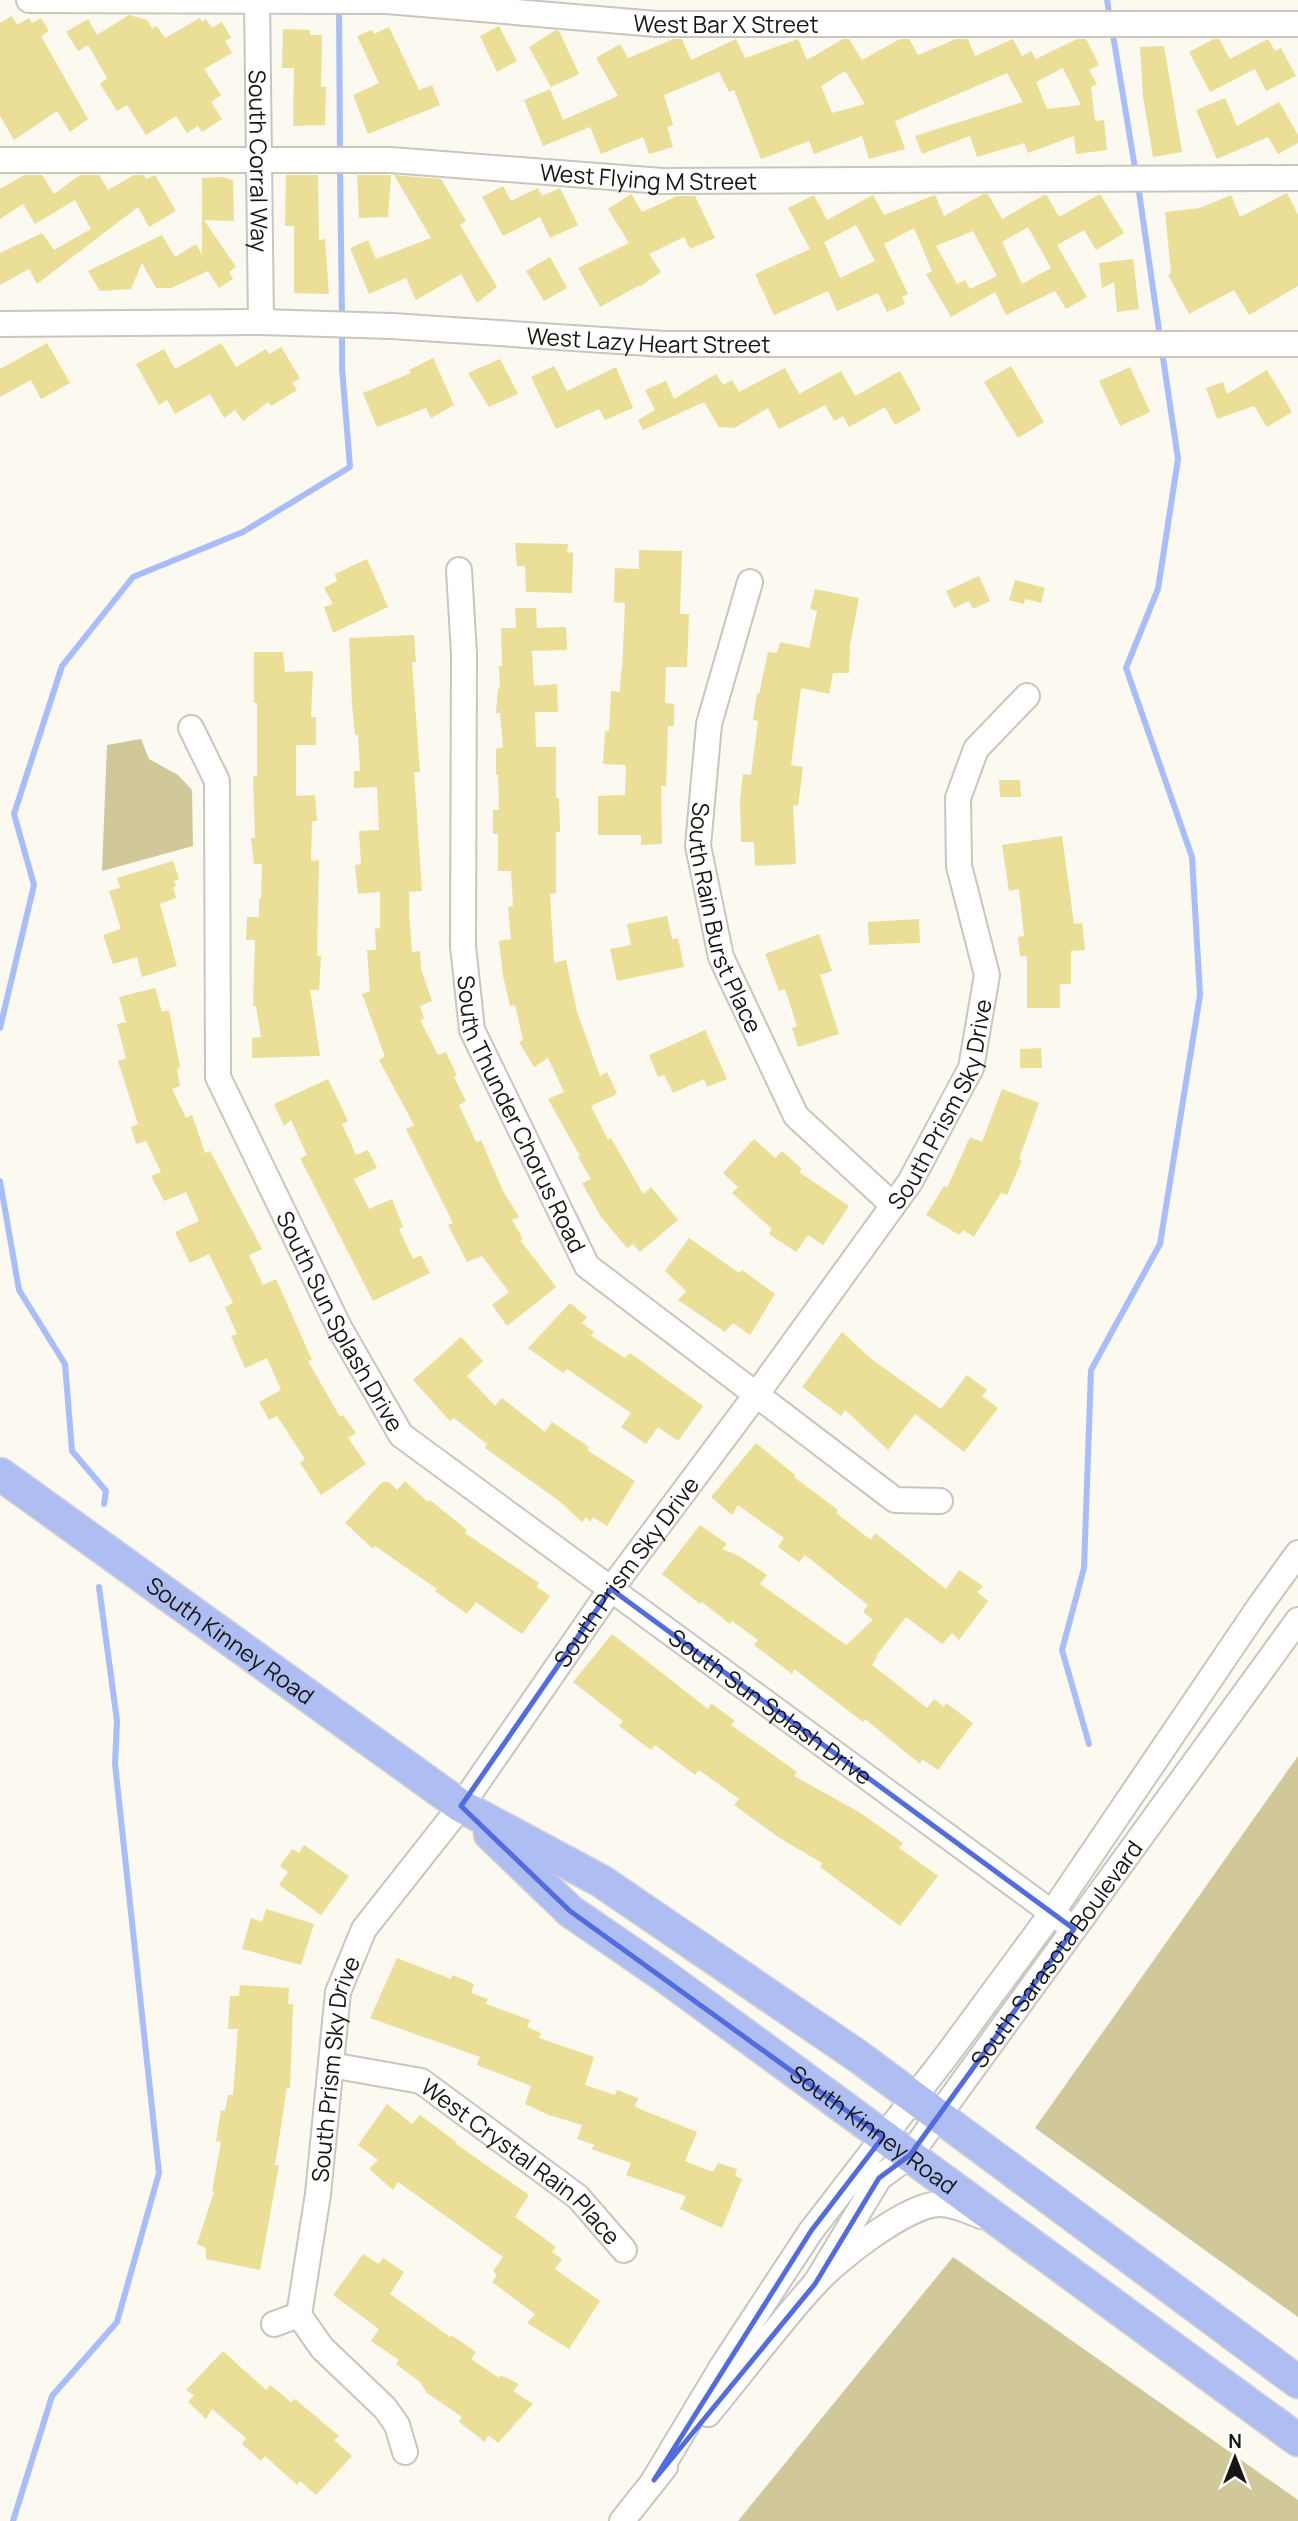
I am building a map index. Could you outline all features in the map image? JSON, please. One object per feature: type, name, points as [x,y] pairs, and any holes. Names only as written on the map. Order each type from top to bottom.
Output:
[{"type":"main road","name":"South Kinney Road","points":[[1,1477],[461,1806],[601,1881],[859,2057],[1298,2382]]},
{"type":"main road","name":"South Kinney Road","points":[[461,1806],[570,1910],[911,2155],[1298,2440]]},
{"type":"street","name":"West Bar X Street","points":[[29,0],[387,1],[656,24],[1298,24]]},
{"type":"street","name":"South Corral Way","points":[[257,1],[261,322]]},
{"type":"street","name":"West Flying M Street","points":[[0,160],[391,160],[663,181],[1298,178]]},
{"type":"street","name":"West Lazy Heart Street","points":[[0,324],[261,322],[392,326],[664,344],[1298,344]]},
{"type":"street","name":"South Thunder Chorus Road","points":[[459,570],[464,654],[463,946],[472,1030],[587,1266],[894,1500],[940,1501]]},
{"type":"street","name":"South Rain Burst Place","points":[[750,582],[709,724],[698,846],[722,957],[796,1116],[893,1205]]},
{"type":"street","name":"South Prism Sky Drive","points":[[299,2315],[318,2194],[338,1992],[364,1929],[461,1806],[611,1589],[911,1182],[971,1068],[987,975],[960,866],[958,799],[976,749],[1027,696]]},
{"type":"street","name":"South Sun Splash Drive","points":[[191,728],[217,781],[218,1077],[340,1329],[401,1435],[1073,1929]]},
{"type":"street","name":"South Sarasota Boulevard","points":[[815,2284],[879,2178],[911,2155],[926,2106],[1051,1914],[1259,1606],[1298,1553]]},
{"type":"street","name":"South Sarasota Boulevard","points":[[654,2480],[730,2354],[811,2231],[883,2137],[926,2106],[1073,1929],[1298,1620]]},
{"type":"street","name":"West Crystal Rain Place","points":[[331,2065],[421,2081],[578,2197],[624,2250]]},
{"type":"street","points":[[622,2521],[815,2284],[898,2217],[915,2209],[940,2203],[958,2207],[1010,2229]]},
{"type":"street","points":[[274,2324],[299,2315],[322,2348],[385,2408],[397,2425],[405,2452]]},
{"type":"highlighted area","points":[[611,1589],[1074,1929],[910,2155],[879,2178],[815,2284],[654,2480],[811,2231],[883,2137],[570,1911],[461,1806]]},
{"type":"shaded area","points":[[141,739],[149,759],[178,775],[192,790],[193,846],[102,871],[107,745]]},
{"type":"shaded area","points":[[1298,1756],[1298,2317],[1035,2128]]},
{"type":"shaded area","points":[[953,2257],[1298,2500],[1298,2521],[738,2521]]},
{"type":"building","points":[[129,15],[147,20],[152,28],[157,26],[165,38],[200,18],[202,22],[206,19],[212,28],[222,22],[231,38],[225,41],[232,53],[204,69],[221,95],[211,102],[222,119],[202,132],[198,126],[187,133],[176,116],[146,135],[127,105],[117,111],[100,84],[107,78],[88,45],[78,51],[66,32],[88,19],[97,35]]},
{"type":"building","points":[[12,16],[17,25],[29,18],[32,23],[41,18],[49,31],[41,36],[88,119],[70,132],[57,111],[14,140],[0,116],[0,23]]},
{"type":"building","points":[[499,26],[517,61],[497,72],[480,36]]},
{"type":"building","points":[[389,27],[419,90],[432,85],[440,105],[368,134],[353,95],[379,83],[357,36],[372,30],[374,34]]},
{"type":"building","points":[[283,29],[310,30],[310,35],[322,35],[321,87],[326,87],[325,125],[293,126],[294,68],[282,68]]},
{"type":"building","points":[[556,30],[559,31],[579,74],[551,87],[529,47]]},
{"type":"building","points":[[674,39],[682,39],[691,60],[736,39],[745,58],[798,39],[807,60],[843,39],[849,39],[862,60],[900,39],[909,39],[918,55],[956,39],[968,39],[975,56],[1013,39],[1022,56],[1031,51],[1036,59],[1077,39],[1086,39],[1099,65],[1089,70],[1097,84],[1091,87],[1095,121],[1104,120],[1107,150],[1076,154],[1074,136],[1028,153],[1024,143],[977,157],[970,136],[922,154],[915,136],[1023,102],[1007,73],[895,121],[905,149],[869,159],[862,136],[814,154],[809,141],[761,159],[734,90],[729,92],[719,72],[664,95],[673,125],[667,127],[673,147],[649,154],[643,137],[601,154],[590,127],[543,146],[524,100],[550,89],[563,120],[618,96],[596,58],[620,44],[628,58]],"holes":[[[1063,68],[1081,105],[1047,109],[1036,82]],[[845,71],[865,104],[832,113],[821,86]]]},
{"type":"building","points":[[1219,39],[1230,59],[1268,39],[1275,51],[1281,48],[1296,76],[1266,91],[1255,69],[1210,92],[1189,52]]},
{"type":"building","points":[[1164,46],[1182,152],[1153,157],[1143,97],[1140,47]]},
{"type":"building","points":[[1225,98],[1237,126],[1279,102],[1298,135],[1298,143],[1278,154],[1268,137],[1217,159],[1196,110]]},
{"type":"building","points":[[24,175],[42,175],[54,194],[80,175],[99,175],[108,190],[134,175],[144,175],[146,179],[155,175],[176,211],[149,227],[138,207],[37,284],[29,269],[0,285],[0,253],[42,233],[54,250],[91,229],[75,200],[35,224],[23,204],[0,219],[0,189]]},
{"type":"building","points":[[286,175],[318,175],[319,240],[325,239],[329,294],[294,293],[294,226],[285,226]]},
{"type":"building","points":[[357,175],[391,175],[388,217],[359,218]]},
{"type":"building","points":[[394,175],[441,179],[466,221],[460,225],[497,287],[477,303],[461,274],[416,300],[406,278],[369,294],[350,248],[368,240],[376,259],[431,238]]},
{"type":"building","points":[[223,177],[233,180],[234,221],[204,220],[236,267],[229,272],[233,279],[219,288],[208,271],[171,288],[156,288],[142,263],[131,289],[100,291],[88,271],[162,235],[175,257],[196,244],[202,255],[202,178]]},
{"type":"building","points":[[503,186],[511,201],[538,188],[542,196],[560,188],[578,225],[550,238],[540,217],[503,236],[482,197]]},
{"type":"building","points":[[1287,193],[1298,215],[1298,286],[1249,315],[1234,290],[1189,314],[1168,275],[1171,273],[1165,212],[1200,208],[1231,195],[1240,217]]},
{"type":"building","points":[[631,194],[642,212],[677,196],[695,196],[715,238],[690,249],[684,237],[649,254],[661,272],[641,286],[600,307],[578,268],[629,243],[608,209]]},
{"type":"building","points":[[983,194],[988,194],[1002,219],[1046,194],[1059,217],[1100,194],[1124,233],[1096,250],[1084,230],[1057,245],[1087,297],[1066,309],[1055,291],[1006,315],[995,292],[951,317],[926,274],[932,271],[914,228],[884,244],[908,294],[902,297],[905,304],[887,312],[878,293],[837,311],[828,291],[774,315],[755,274],[810,249],[788,208],[814,195],[827,220],[873,195],[884,215],[935,195],[944,216]],"holes":[[[856,225],[875,261],[840,278],[824,242]],[[1028,227],[1051,268],[1022,284],[1002,242]],[[973,231],[997,276],[970,289],[965,280],[957,284],[936,246]]]},
{"type":"building","points":[[550,257],[567,288],[544,301],[526,271]]},
{"type":"building","points":[[1133,259],[1139,309],[1117,312],[1114,282],[1102,288],[1099,263]]},
{"type":"building","points":[[47,343],[70,383],[41,399],[31,380],[0,397],[0,369]]},
{"type":"building","points":[[221,343],[236,367],[266,349],[269,354],[281,347],[300,378],[292,383],[297,390],[271,406],[268,402],[243,421],[235,410],[224,418],[210,394],[175,414],[167,400],[159,405],[136,364],[164,349],[175,369]]},
{"type":"building","points":[[433,358],[454,405],[431,418],[426,408],[377,427],[363,393],[411,373],[409,370]]},
{"type":"building","points":[[500,359],[518,394],[489,407],[468,373]]},
{"type":"building","points":[[554,366],[567,391],[616,367],[633,408],[605,420],[599,409],[556,429],[531,377]]},
{"type":"building","points":[[1011,366],[1044,422],[1018,438],[984,382]]},
{"type":"building","points":[[1130,367],[1150,412],[1120,426],[1099,381]]},
{"type":"building","points":[[785,368],[799,394],[841,371],[855,396],[900,371],[921,410],[895,425],[885,407],[849,427],[843,416],[834,421],[825,405],[779,429],[768,408],[734,428],[719,427],[704,402],[643,430],[638,420],[655,410],[645,390],[666,381],[674,399],[716,374],[723,385],[732,380],[739,392]]},
{"type":"building","points":[[1267,370],[1292,412],[1267,427],[1254,406],[1217,419],[1206,388],[1223,382],[1227,394]]},
{"type":"building","points":[[515,543],[568,544],[567,553],[573,552],[572,593],[526,592],[525,566],[517,566]]},
{"type":"building","points":[[639,550],[682,551],[680,614],[689,614],[687,667],[666,667],[665,703],[674,704],[674,726],[668,726],[666,786],[661,786],[662,844],[641,845],[641,835],[598,835],[598,796],[625,795],[626,765],[603,764],[605,731],[609,731],[611,691],[620,692],[622,671],[625,603],[614,602],[615,568],[639,569]]},
{"type":"building","points":[[367,559],[388,607],[333,633],[324,607],[333,604],[324,588],[337,581],[335,574]]},
{"type":"building","points":[[979,576],[990,601],[973,609],[969,601],[954,608],[946,591]]},
{"type":"building","points":[[1015,580],[1045,588],[1041,603],[1025,599],[1024,604],[1009,600]]},
{"type":"building","points":[[815,589],[859,598],[850,645],[849,673],[833,673],[829,694],[801,688],[791,765],[803,767],[798,806],[793,805],[796,864],[755,866],[754,842],[741,842],[740,801],[743,774],[751,775],[758,721],[753,720],[757,693],[759,694],[768,652],[777,653],[780,642],[809,648],[817,611],[810,609]]},
{"type":"building","points":[[515,608],[536,608],[537,628],[566,627],[567,650],[532,651],[534,686],[557,684],[558,712],[535,712],[536,747],[556,747],[556,798],[559,798],[560,832],[556,832],[556,893],[550,894],[554,963],[566,960],[577,1012],[600,1076],[607,1072],[617,1094],[591,1106],[608,1140],[611,1138],[643,1194],[651,1187],[678,1220],[640,1252],[633,1244],[627,1248],[601,1217],[582,1183],[591,1179],[548,1099],[564,1092],[548,1058],[534,1067],[519,1042],[523,1040],[515,1005],[510,1006],[503,976],[499,941],[511,939],[508,907],[513,906],[511,871],[498,871],[498,834],[493,834],[493,810],[499,810],[496,749],[503,747],[500,713],[496,713],[500,688],[499,666],[502,666],[501,628],[516,628]]},
{"type":"building","points":[[414,635],[416,662],[412,662],[420,772],[414,772],[422,891],[409,892],[409,914],[412,952],[420,951],[421,969],[432,1001],[420,1006],[424,1019],[420,1020],[438,1055],[446,1052],[457,1076],[454,1077],[466,1101],[459,1105],[476,1142],[481,1140],[503,1191],[519,1217],[512,1220],[523,1239],[520,1240],[556,1287],[507,1326],[492,1305],[509,1292],[482,1256],[467,1262],[448,1225],[453,1223],[406,1129],[414,1125],[379,1060],[384,1054],[362,994],[370,991],[367,950],[376,950],[375,929],[380,928],[380,892],[358,894],[355,865],[361,864],[359,831],[379,830],[377,787],[354,788],[354,771],[360,771],[358,735],[355,735],[352,704],[349,638]]},
{"type":"building","points":[[254,652],[283,652],[285,672],[313,671],[311,717],[316,717],[316,745],[296,745],[296,796],[315,795],[317,821],[312,821],[311,861],[319,860],[317,956],[321,956],[319,990],[310,990],[320,1056],[252,1058],[252,1038],[261,1037],[256,1006],[253,1006],[255,940],[246,940],[247,917],[259,917],[262,864],[254,864],[251,838],[255,838],[253,776],[257,776]]},
{"type":"building","points":[[999,780],[1020,780],[1021,797],[1000,797]]},
{"type":"building","points":[[1062,836],[1074,924],[1082,923],[1085,950],[1071,951],[1071,984],[1060,984],[1060,1008],[1027,1008],[1027,956],[1020,956],[1018,937],[1024,936],[1019,889],[1009,891],[1002,845]]},
{"type":"building","points":[[173,861],[179,879],[174,881],[176,886],[173,887],[176,898],[160,904],[177,966],[142,977],[137,957],[113,964],[103,935],[121,929],[109,891],[120,888],[117,878]]},
{"type":"building","points":[[667,916],[672,939],[678,938],[684,967],[617,981],[610,949],[631,945],[627,924]]},
{"type":"building","points":[[919,919],[920,943],[869,945],[868,922]]},
{"type":"building","points":[[819,934],[832,971],[820,975],[839,1034],[798,1047],[792,1028],[797,1026],[785,989],[779,991],[765,954]]},
{"type":"building","points":[[155,988],[162,1012],[169,1010],[180,1067],[177,1070],[180,1086],[172,1089],[186,1118],[192,1115],[205,1153],[210,1151],[262,1249],[249,1255],[263,1285],[276,1279],[312,1360],[308,1361],[340,1417],[343,1415],[356,1433],[348,1438],[366,1464],[321,1495],[300,1463],[305,1459],[277,1416],[269,1420],[259,1402],[281,1390],[267,1358],[245,1368],[231,1336],[237,1334],[225,1307],[233,1303],[209,1254],[190,1263],[175,1232],[199,1221],[186,1192],[164,1201],[151,1176],[161,1172],[146,1141],[136,1144],[131,1127],[138,1124],[118,1061],[126,1058],[117,1024],[126,1022],[119,997]]},
{"type":"building","points":[[705,1030],[727,1079],[707,1087],[704,1079],[673,1093],[664,1075],[658,1077],[649,1055]]},
{"type":"building","points":[[1041,1048],[1042,1068],[1020,1068],[1020,1049]]},
{"type":"building","points":[[328,1079],[348,1121],[342,1124],[356,1155],[368,1150],[377,1168],[354,1179],[369,1209],[392,1199],[403,1227],[399,1229],[413,1259],[421,1255],[430,1273],[373,1301],[300,1158],[307,1155],[291,1120],[284,1126],[274,1104]]},
{"type":"building","points":[[1002,1089],[1039,1103],[1019,1159],[1022,1160],[1007,1195],[1001,1193],[974,1237],[963,1230],[959,1235],[926,1215],[944,1186],[947,1188],[970,1137],[982,1142]]},
{"type":"building","points":[[754,1139],[775,1158],[782,1151],[802,1169],[799,1172],[849,1206],[823,1245],[808,1235],[796,1252],[769,1234],[772,1229],[732,1193],[738,1187],[723,1173]]},
{"type":"building","points":[[689,1238],[739,1273],[742,1270],[775,1294],[750,1335],[733,1323],[725,1332],[678,1300],[686,1291],[665,1271]]},
{"type":"building","points":[[570,1303],[587,1317],[582,1323],[594,1332],[591,1336],[625,1358],[630,1353],[703,1406],[678,1441],[658,1427],[646,1444],[621,1427],[631,1413],[567,1369],[563,1373],[528,1348]]},
{"type":"building","points":[[842,1332],[870,1358],[941,1409],[967,1375],[987,1390],[982,1396],[998,1408],[964,1452],[915,1414],[888,1450],[845,1410],[841,1416],[802,1387]]},
{"type":"building","points":[[461,1337],[483,1361],[467,1376],[495,1406],[502,1398],[545,1432],[552,1422],[589,1447],[587,1450],[635,1481],[607,1526],[593,1517],[590,1522],[586,1517],[582,1522],[558,1500],[485,1448],[487,1444],[454,1418],[450,1421],[413,1380]]},
{"type":"building","points":[[756,1443],[871,1540],[875,1533],[946,1589],[959,1570],[983,1586],[977,1592],[988,1601],[959,1640],[952,1633],[942,1644],[906,1617],[872,1665],[927,1708],[934,1699],[944,1707],[946,1703],[973,1723],[938,1770],[922,1759],[920,1764],[865,1719],[863,1722],[794,1669],[792,1674],[754,1645],[758,1640],[732,1621],[730,1624],[702,1602],[700,1604],[662,1574],[700,1525],[727,1544],[722,1549],[739,1556],[767,1575],[760,1584],[846,1645],[873,1620],[863,1612],[868,1605],[805,1555],[799,1562],[778,1547],[784,1538],[738,1505],[732,1515],[711,1497]]},
{"type":"building","points":[[405,1481],[428,1502],[430,1500],[467,1530],[465,1533],[539,1583],[537,1587],[550,1596],[522,1634],[476,1602],[467,1614],[435,1591],[437,1589],[375,1546],[373,1549],[345,1523],[382,1482],[389,1482],[397,1490]]},
{"type":"building","points":[[612,1634],[708,1709],[711,1703],[735,1721],[731,1725],[797,1772],[794,1776],[859,1812],[903,1843],[899,1848],[938,1876],[900,1926],[820,1867],[822,1863],[778,1837],[734,1805],[739,1799],[699,1770],[695,1775],[655,1745],[651,1750],[619,1726],[623,1721],[573,1682]]},
{"type":"building","points":[[304,1845],[349,1876],[321,1915],[279,1885],[288,1872],[280,1866],[292,1849],[299,1853]]},
{"type":"building","points":[[266,1909],[314,1924],[301,1965],[242,1949],[251,1918],[262,1922]]},
{"type":"building","points":[[397,1958],[451,1979],[452,1975],[474,1984],[471,1993],[488,1999],[486,2004],[530,2020],[527,2027],[541,2033],[539,2038],[594,2057],[585,2085],[615,2095],[617,2090],[638,2098],[635,2106],[640,2109],[697,2132],[685,2161],[713,2172],[718,2163],[737,2169],[735,2176],[742,2179],[722,2228],[680,2209],[686,2196],[626,2175],[631,2163],[591,2149],[595,2145],[577,2139],[582,2125],[525,2104],[531,2086],[477,2065],[480,2057],[370,2018]]},
{"type":"building","points":[[240,1985],[289,1988],[288,2004],[293,2004],[290,2088],[287,2087],[275,2165],[279,2165],[260,2270],[206,2259],[206,2248],[197,2244],[214,2192],[212,2191],[221,2142],[216,2141],[221,2110],[225,2111],[228,2095],[233,2095],[238,2029],[228,2029],[230,1996],[239,1996]]},
{"type":"building","points":[[387,2104],[412,2124],[420,2115],[529,2195],[515,2217],[556,2247],[552,2252],[562,2259],[555,2269],[600,2301],[569,2349],[527,2323],[535,2314],[492,2282],[497,2275],[493,2271],[503,2257],[398,2182],[393,2190],[369,2169],[378,2160],[358,2145]]},
{"type":"building","points":[[363,2254],[379,2264],[383,2258],[404,2272],[390,2294],[450,2337],[451,2335],[476,2352],[471,2359],[499,2378],[500,2375],[519,2384],[513,2391],[533,2404],[498,2443],[488,2435],[485,2442],[459,2422],[462,2417],[427,2393],[420,2382],[396,2364],[399,2360],[371,2341],[379,2329],[333,2295]]},
{"type":"building","points":[[223,2351],[266,2390],[270,2385],[291,2402],[295,2399],[339,2436],[334,2440],[352,2456],[316,2495],[300,2481],[297,2485],[265,2456],[261,2461],[242,2444],[246,2438],[212,2409],[206,2419],[188,2402],[194,2395],[186,2390]]},
{"type":"waterway","points":[[1107,0],[1110,19]]},
{"type":"waterway","points":[[339,5],[340,156]]},
{"type":"waterway","points":[[1112,29],[1136,174]]},
{"type":"waterway","points":[[340,166],[342,320]]},
{"type":"waterway","points":[[1138,185],[1160,337]]},
{"type":"waterway","points":[[0,1028],[34,885],[14,814],[62,666],[133,577],[243,532],[350,467],[342,368],[342,331]]},
{"type":"waterway","points":[[1089,1744],[1062,1650],[1084,1568],[1091,1370],[1160,1244],[1200,995],[1192,857],[1126,668],[1158,589],[1178,459],[1162,351]]},
{"type":"waterway","points":[[0,1181],[19,1290],[65,1364],[72,1451],[106,1491],[104,1504]]},
{"type":"waterway","points":[[13,2521],[52,2396],[117,2322],[159,2173],[115,1764],[117,1721],[99,1587]]}]
